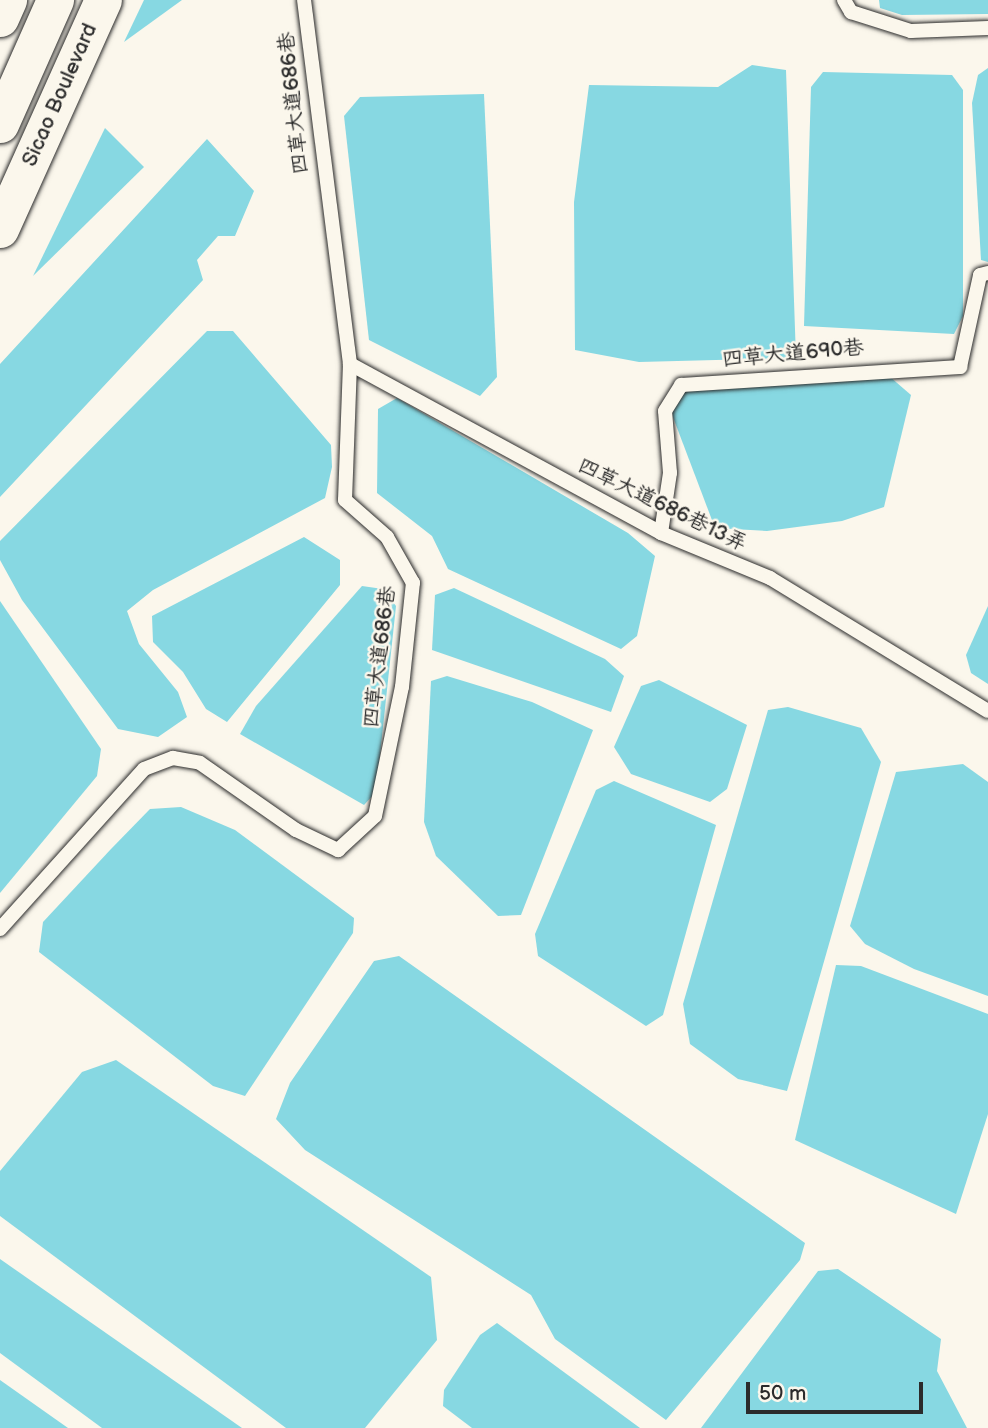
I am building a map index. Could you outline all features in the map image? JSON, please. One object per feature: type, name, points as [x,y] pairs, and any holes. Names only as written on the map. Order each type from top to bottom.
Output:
[{"type":"street","points":[[0,18],[8,0]]},
{"type":"street","name":"Sicao Boulevard","points":[[0,124],[55,0]]},
{"type":"street","name":"Sicao Boulevard","points":[[0,229],[103,0]]},
{"type":"lane","name":"四草大道686巷","points":[[0,929],[144,769],[173,758],[200,763],[296,830],[338,850],[375,816],[402,687],[413,583],[387,537],[345,499],[350,364],[303,0]]},
{"type":"lane","points":[[844,0],[851,12],[911,31],[988,29]]},
{"type":"lane","name":"四草大道690巷","points":[[661,533],[670,472],[665,411],[681,385],[960,367],[980,275],[988,273]]},
{"type":"lane","name":"四草大道686巷13弄","points":[[350,364],[661,533],[770,578],[988,712]]},
{"type":"water","points":[[144,0],[182,0],[124,42]]},
{"type":"water","points":[[879,0],[988,0],[988,14],[902,15],[880,8]]},
{"type":"water","points":[[752,65],[786,70],[796,358],[639,362],[575,350],[574,202],[589,85],[718,87]]},
{"type":"water","points":[[988,68],[988,262],[981,260],[972,103],[978,75]]},
{"type":"water","points":[[823,72],[952,75],[963,90],[963,316],[954,334],[804,326],[811,87]]},
{"type":"water","points":[[484,94],[497,377],[480,396],[369,340],[344,116],[360,97]]},
{"type":"water","points":[[105,128],[144,167],[33,276]]},
{"type":"water","points":[[207,139],[254,191],[235,236],[218,236],[197,260],[203,280],[0,497],[0,364]]},
{"type":"water","points":[[207,331],[233,331],[331,445],[332,467],[325,498],[153,590],[127,611],[139,644],[178,692],[187,717],[158,737],[118,729],[22,600],[0,560],[0,541]]},
{"type":"water","points":[[889,376],[911,395],[884,507],[842,521],[767,531],[715,528],[668,404],[687,389]]},
{"type":"water","points":[[397,398],[628,533],[655,556],[637,636],[621,649],[448,569],[432,536],[377,493],[378,409]]},
{"type":"water","points":[[304,537],[340,560],[340,585],[227,722],[206,709],[183,672],[153,642],[152,616]]},
{"type":"water","points":[[362,586],[383,589],[396,606],[376,792],[364,805],[240,734],[256,706]]},
{"type":"water","points":[[454,588],[605,659],[624,676],[611,712],[432,650],[435,595]]},
{"type":"water","points":[[0,601],[101,749],[97,776],[0,893]]},
{"type":"water","points":[[988,606],[988,684],[971,673],[966,655]]},
{"type":"water","points":[[447,676],[532,702],[593,730],[521,915],[498,916],[436,856],[424,822],[431,681]]},
{"type":"water","points":[[659,680],[747,725],[727,789],[710,802],[631,774],[614,747],[641,686]]},
{"type":"water","points":[[788,707],[861,728],[881,762],[787,1091],[738,1079],[690,1044],[683,1004],[768,710]]},
{"type":"water","points":[[963,764],[988,782],[988,996],[914,969],[865,944],[850,926],[896,772]]},
{"type":"water","points":[[614,781],[716,825],[663,1015],[646,1026],[538,956],[535,934],[596,790]]},
{"type":"water","points":[[181,807],[235,830],[354,918],[353,933],[245,1096],[213,1086],[39,952],[43,922],[150,809]]},
{"type":"water","points":[[399,956],[805,1243],[800,1260],[666,1420],[555,1339],[531,1295],[305,1150],[276,1119],[290,1083],[374,961]]},
{"type":"water","points":[[836,965],[861,966],[988,1014],[988,1114],[956,1214],[795,1140]]},
{"type":"water","points":[[116,1060],[431,1277],[437,1340],[365,1428],[286,1428],[0,1216],[0,1171],[82,1072]]},
{"type":"water","points":[[0,1259],[242,1428],[102,1428],[0,1353]]},
{"type":"water","points":[[838,1269],[941,1339],[937,1371],[967,1428],[701,1428],[818,1271]]},
{"type":"water","points":[[497,1323],[640,1428],[472,1428],[443,1406],[444,1390],[480,1335]]},
{"type":"water","points":[[0,1380],[68,1428],[0,1428]]}]
